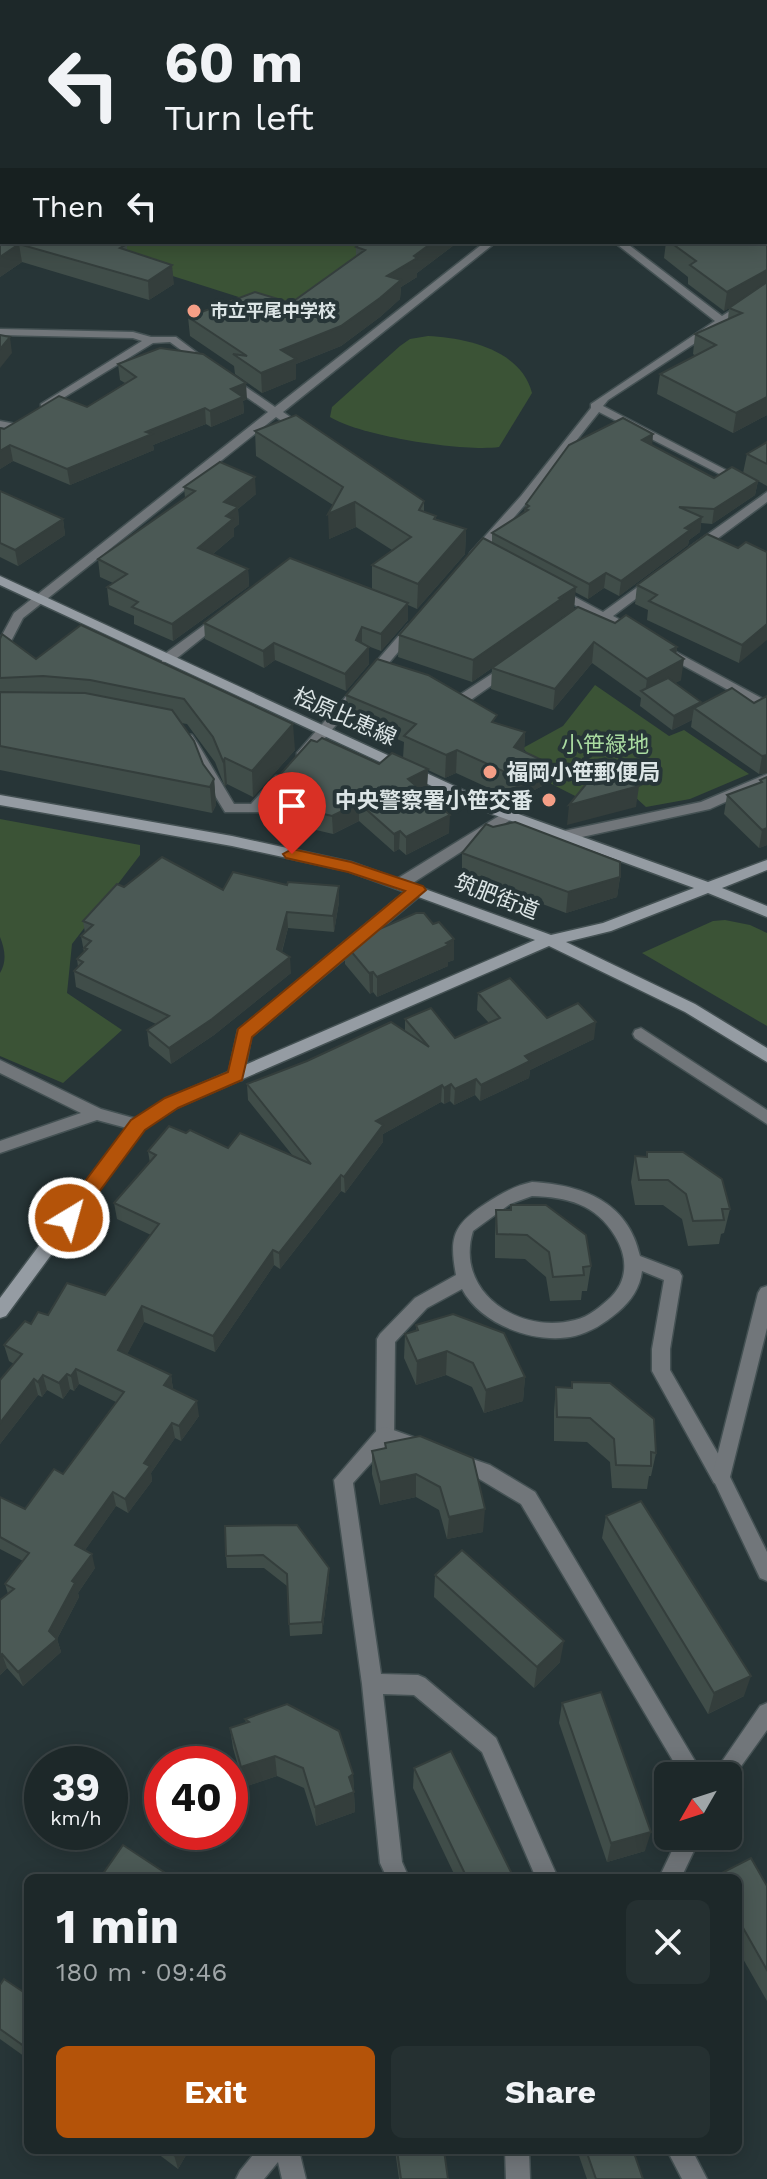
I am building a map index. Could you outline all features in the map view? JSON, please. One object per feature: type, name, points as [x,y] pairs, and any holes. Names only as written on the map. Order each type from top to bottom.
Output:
[{"type":"street","points":[[0,651],[18,616],[39,598],[488,244]]},
{"type":"street","points":[[622,244],[722,321]]},
{"type":"street","points":[[469,562],[525,498],[595,406],[767,291]]},
{"type":"street","points":[[0,332],[133,335],[151,340],[172,339],[315,439]]},
{"type":"street","points":[[37,411],[151,340]]},
{"type":"street","points":[[595,406],[767,495],[679,561]]},
{"type":"street","points":[[0,434],[6,425],[24,418]]},
{"type":"street","points":[[467,542],[493,558]]},
{"type":"street","points":[[604,617],[667,570]]},
{"type":"street","name":"桧原比恵線","points":[[0,580],[507,816],[559,837],[712,887],[767,912]]},
{"type":"street","points":[[548,587],[643,638]]},
{"type":"street","points":[[167,659],[237,605]]},
{"type":"street","points":[[577,619],[590,609]]},
{"type":"street","points":[[297,762],[420,618],[407,612]]},
{"type":"street","points":[[656,645],[767,707]]},
{"type":"street","points":[[431,692],[460,701],[525,655]]},
{"type":"street","points":[[373,673],[387,678]]},
{"type":"street","points":[[170,727],[181,730],[206,764],[215,788],[230,809],[255,809],[286,774]]},
{"type":"street","points":[[559,837],[705,806],[767,778]]},
{"type":"street","name":"筑肥街道","points":[[0,800],[232,841],[351,867],[550,940],[690,1008],[767,1056]]},
{"type":"street","points":[[400,884],[507,816]]},
{"type":"street","points":[[0,1311],[138,1125],[172,1103],[550,940],[606,927],[767,865]]},
{"type":"street","points":[[236,1076],[244,1034],[417,890]]},
{"type":"street","points":[[641,1034],[767,1118]]},
{"type":"street","points":[[0,1066],[97,1114],[138,1125]]},
{"type":"street","points":[[0,1147],[97,1114]]},
{"type":"street","points":[[561,1190],[590,1200],[619,1222],[635,1261],[633,1276],[621,1300],[588,1324],[562,1330],[532,1328],[513,1323],[475,1296],[465,1279],[461,1246],[468,1225],[514,1192],[561,1190]]},
{"type":"street","points":[[635,1261],[673,1276],[661,1349],[661,1371],[721,1477],[767,1572]]},
{"type":"street","points":[[392,1873],[372,1684],[343,1480],[385,1435],[386,1339],[421,1303],[465,1279]]},
{"type":"street","points":[[721,1477],[767,1293]]},
{"type":"street","points":[[385,1435],[483,1471],[528,1498],[686,1762]]},
{"type":"street","points":[[372,1684],[418,1685],[489,1745],[545,1874]]},
{"type":"street","points":[[732,1762],[767,1713]]},
{"type":"street","points":[[672,1874],[683,1850]]},
{"type":"street","points":[[248,2179],[270,2154]]},
{"type":"street","points":[[288,2154],[294,2179]]},
{"type":"street","points":[[517,2154],[518,2179]]},
{"type":"street","points":[[681,2154],[695,2179]]},
{"type":"green space","points":[[72,244],[377,244],[297,301],[264,305]]},
{"type":"green space","points":[[428,336],[459,340],[490,349],[517,366],[526,378],[532,393],[499,447],[462,447],[412,441],[364,430],[330,417],[332,407],[400,346],[410,339]]},
{"type":"green space","name":"小笹緑地","points":[[595,685],[669,736],[684,730],[749,774],[690,799],[646,807],[622,785],[583,800],[522,769],[529,755],[523,748],[563,726]]},
{"type":"green space","points":[[0,819],[140,845],[140,855],[72,944],[67,993],[122,1030],[63,1083],[0,1056],[0,973],[4,955],[0,937]]},
{"type":"green space","points":[[713,921],[750,925],[767,933],[767,1026],[642,953]]},
{"type":"building","points":[[0,244],[19,244],[0,257]]},
{"type":"building","points":[[19,244],[127,244],[120,248],[172,265],[148,281]]},
{"type":"building","points":[[360,244],[430,244],[414,256],[417,258],[387,276],[401,280],[341,326],[281,350],[296,359],[261,373],[233,354],[247,356],[188,317],[255,292],[291,303],[365,250],[356,247]]},
{"type":"building","points":[[673,244],[767,244],[767,270],[727,292],[690,265],[696,261]]},
{"type":"building","points":[[767,282],[767,397],[736,413],[660,374],[716,345],[695,334],[742,313],[729,308]]},
{"type":"building","points":[[0,335],[10,337],[0,349]]},
{"type":"building","points":[[160,348],[203,354],[246,383],[231,389],[243,397],[210,411],[205,408],[146,432],[152,434],[67,469],[10,445],[0,451],[0,428],[4,429],[59,396],[87,407],[136,377],[118,364]]},
{"type":"building","points":[[296,415],[424,501],[419,510],[436,516],[434,519],[466,529],[418,584],[372,565],[411,537],[355,502],[328,514],[343,487],[255,431]]},
{"type":"building","points":[[623,418],[653,434],[642,440],[714,478],[732,467],[758,481],[714,509],[679,507],[702,517],[685,528],[690,530],[621,581],[606,573],[589,584],[492,533],[528,510],[525,509],[529,506],[526,504],[569,445]]},
{"type":"building","points":[[767,442],[767,464],[747,454]]},
{"type":"building","points":[[220,462],[255,477],[224,502],[238,507],[226,516],[233,519],[198,548],[248,569],[172,624],[132,607],[138,602],[107,587],[127,574],[98,559],[195,491],[184,487]]},
{"type":"building","points":[[0,491],[63,519],[15,550],[0,543]]},
{"type":"building","points":[[707,534],[738,548],[746,542],[767,552],[767,624],[742,645],[649,601],[657,595],[637,585]]},
{"type":"building","points":[[483,538],[576,587],[473,660],[399,635]]},
{"type":"building","points":[[290,558],[408,603],[381,634],[362,627],[356,640],[369,647],[345,674],[274,643],[263,651],[204,623]]},
{"type":"building","points":[[578,607],[615,623],[626,615],[677,647],[671,650],[684,659],[647,679],[594,642],[555,689],[492,668]]},
{"type":"building","points":[[81,625],[293,724],[252,771],[225,758],[223,761],[213,737],[184,699],[90,680],[43,676],[0,678],[2,634],[36,659]]},
{"type":"building","points":[[377,659],[428,675],[497,715],[492,722],[525,732],[514,747],[546,762],[516,777],[457,750],[446,755],[404,736],[416,724],[346,695]]},
{"type":"building","points":[[668,678],[701,702],[674,716],[641,691]]},
{"type":"building","points":[[732,688],[754,703],[767,696],[767,755],[762,756],[694,708]]},
{"type":"building","points":[[0,692],[85,693],[172,710],[194,741],[203,764],[214,779],[210,787],[0,746]]},
{"type":"building","points":[[322,738],[379,764],[392,753],[428,769],[408,779],[450,815],[406,837],[400,831],[394,834],[359,803],[332,816],[315,812],[268,788],[311,740],[317,742]]},
{"type":"building","points":[[624,766],[639,786],[569,805],[595,773]]},
{"type":"building","points":[[767,777],[767,828],[762,830],[727,795],[762,782],[760,780]]},
{"type":"building","points":[[515,822],[620,862],[620,877],[568,892],[462,853],[486,824],[493,827]]},
{"type":"building","points":[[162,857],[223,890],[233,872],[287,885],[288,882],[339,886],[333,916],[287,912],[277,949],[290,957],[212,1019],[169,1048],[147,1030],[169,1016],[74,971],[83,962],[77,959],[91,941],[81,936],[93,925],[83,921],[117,884],[124,887]]},
{"type":"building","points":[[416,913],[424,913],[433,924],[439,922],[454,939],[446,943],[449,945],[377,977],[373,972],[369,973],[345,944]]},
{"type":"building","points":[[510,978],[547,1018],[578,1003],[596,1022],[525,1056],[530,1061],[481,1085],[476,1079],[455,1089],[451,1084],[444,1088],[442,1085],[376,1121],[383,1125],[344,1177],[341,1175],[279,1253],[273,1250],[213,1336],[142,1306],[118,1350],[171,1375],[164,1385],[197,1401],[179,1426],[172,1423],[144,1463],[150,1466],[125,1499],[113,1492],[75,1545],[92,1554],[72,1581],[75,1583],[49,1631],[57,1639],[18,1672],[2,1654],[0,1656],[0,1600],[14,1589],[5,1584],[29,1553],[0,1537],[0,1497],[25,1509],[54,1469],[63,1474],[124,1392],[76,1369],[59,1383],[43,1375],[38,1382],[34,1379],[0,1423],[0,1380],[22,1354],[4,1345],[25,1321],[31,1324],[38,1312],[48,1315],[67,1283],[105,1295],[159,1224],[114,1203],[156,1155],[148,1151],[169,1126],[186,1133],[190,1130],[228,1148],[240,1133],[311,1164],[247,1084],[307,1061],[391,1022],[429,1047],[405,1019],[431,1008],[455,1038],[500,1018],[478,993]]},
{"type":"building","points":[[647,1152],[683,1152],[722,1179],[730,1209],[722,1209],[724,1220],[693,1221],[686,1194],[668,1180],[639,1180],[635,1156],[647,1157]]},
{"type":"building","points":[[511,1205],[546,1205],[586,1235],[591,1266],[583,1267],[584,1275],[553,1277],[549,1252],[527,1235],[497,1234],[496,1210],[511,1210]]},
{"type":"building","points":[[453,1314],[504,1333],[525,1377],[486,1390],[473,1363],[447,1351],[417,1361],[405,1334],[418,1330],[416,1325]]},
{"type":"building","points":[[572,1382],[610,1383],[654,1419],[656,1453],[651,1452],[651,1466],[616,1465],[614,1439],[590,1418],[557,1417],[556,1387],[572,1388]]},
{"type":"building","points":[[420,1436],[473,1458],[485,1509],[449,1517],[440,1487],[416,1474],[380,1482],[372,1451],[386,1448],[385,1443]]},
{"type":"building","points":[[641,1501],[751,1676],[714,1693],[606,1516]]},
{"type":"building","points":[[297,1525],[329,1568],[322,1622],[289,1624],[287,1574],[263,1555],[226,1556],[225,1526]]},
{"type":"building","points":[[462,1550],[564,1641],[537,1667],[435,1575]]},
{"type":"building","points":[[601,1692],[651,1832],[611,1843],[562,1703]]},
{"type":"building","points":[[287,1704],[339,1731],[353,1774],[349,1777],[354,1792],[315,1807],[303,1768],[275,1756],[248,1765],[248,1746],[235,1746],[230,1728],[249,1722],[245,1719]]},
{"type":"building","points":[[451,1751],[512,1874],[465,1874],[414,1768]]},
{"type":"building","points":[[128,1848],[167,1874],[103,1874],[120,1850]]},
{"type":"building","points":[[751,1858],[767,1886],[767,1970],[742,1926],[742,1874],[720,1874]]},
{"type":"building","points":[[4,1979],[24,1992],[24,2046],[0,2029],[0,1985]]},
{"type":"building","points":[[398,2154],[445,2154],[448,2179],[401,2179]]},
{"type":"building","points":[[587,2154],[634,2154],[643,2179],[596,2179]]},
{"type":"place","name":"市立平尾中学校","points":[[194,311]]},
{"type":"place","name":"福岡小笹郵便局","points":[[490,772]]},
{"type":"place","name":"中央警察署小笹交番","points":[[549,800]]},
{"type":"route","points":[[69,1218],[138,1125],[172,1103],[236,1076],[244,1034],[417,890],[351,867],[292,854]]}]
